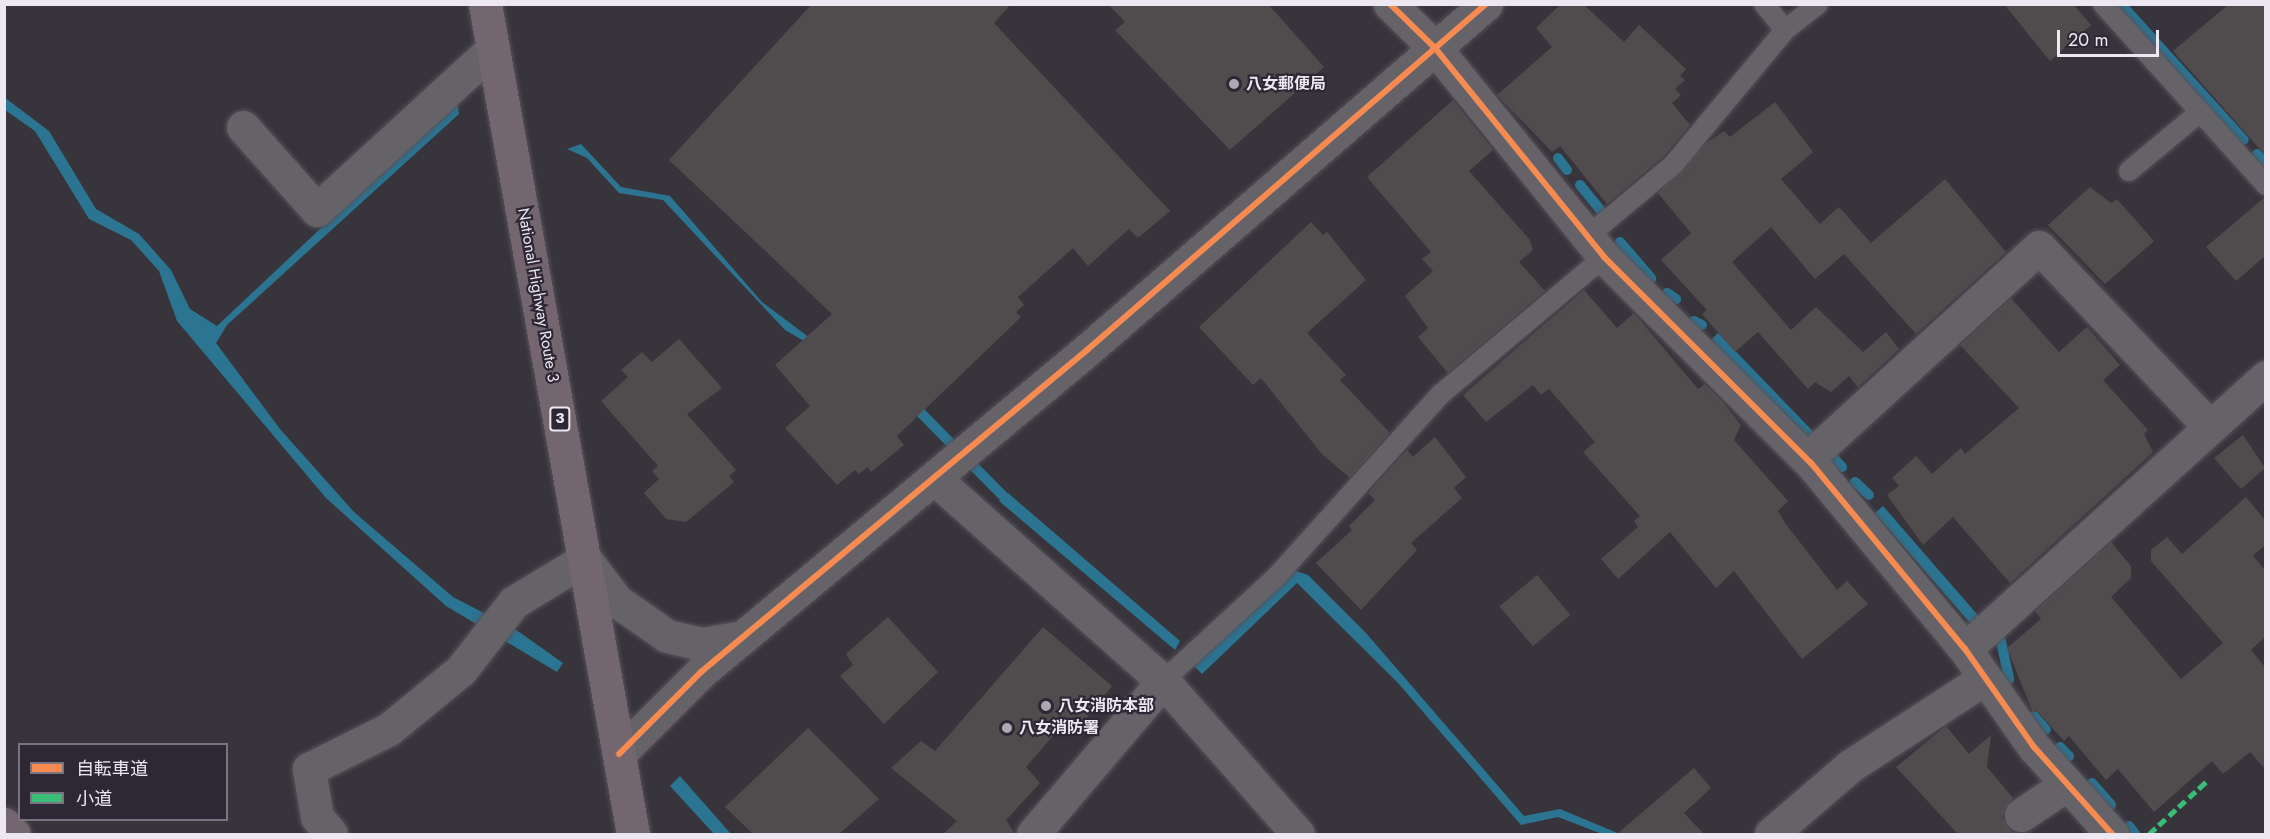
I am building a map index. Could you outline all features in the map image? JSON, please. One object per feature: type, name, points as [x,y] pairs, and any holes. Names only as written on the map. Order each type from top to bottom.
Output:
[{"type":"highway","name":"National Highway Route 3","points":[[485,4],[633,834]]},
{"type":"highway","points":[[4,824],[14,834]]},
{"type":"street","points":[[1390,4],[1435,48],[1596,246],[1806,459],[1965,649],[2067,784],[2112,834]]},
{"type":"street","points":[[619,754],[746,635],[934,478],[1486,4]]},
{"type":"street","points":[[243,127],[317,210],[493,49]]},
{"type":"street","points":[[1806,459],[2039,247],[2210,428]]},
{"type":"street","points":[[1965,649],[2265,377]]},
{"type":"street","points":[[934,478],[1163,681],[1298,834]]},
{"type":"street","points":[[331,834],[317,817],[309,769],[389,729],[461,670],[514,602],[585,559],[617,600],[667,636],[702,644],[746,635]]},
{"type":"street","points":[[1771,834],[1850,766],[1985,678]]},
{"type":"street","points":[[1033,834],[1163,681]]},
{"type":"street","points":[[2021,815],[2067,784]]},
{"type":"lane","points":[[1764,4],[1785,30]]},
{"type":"lane","points":[[1163,681],[1278,576],[1442,394],[1596,246],[1673,165],[1785,30],[1818,4]]},
{"type":"lane","points":[[2103,4],[2265,185]]},
{"type":"lane","points":[[2129,171],[2200,112]]},
{"type":"water","points":[[4,97],[49,131],[96,209],[139,234],[171,270],[190,309],[217,326],[457,100],[459,114],[227,325],[216,343],[280,429],[354,512],[453,597],[515,629],[563,663],[557,672],[446,606],[326,498],[177,321],[159,271],[131,240],[89,219],[35,131],[5,110]]},
{"type":"water","points":[[581,144],[621,187],[670,196],[762,302],[830,353],[911,398],[933,421],[927,425],[905,400],[785,330],[663,200],[619,193],[587,158],[567,149]]},
{"type":"water","points":[[1718,333],[1817,436],[1810,443],[1711,340]]},
{"type":"water","points":[[1008,493],[1180,641],[1175,650],[999,501]]},
{"type":"water","points":[[1883,506],[1982,620],[1974,627],[1875,513]]},
{"type":"water","points":[[1290,569],[1308,575],[1366,633],[1524,816],[1560,809],[1620,834],[1602,834],[1558,817],[1521,825],[1398,683],[1297,583],[1202,674],[1191,663]]},
{"type":"water","points":[[680,776],[731,834],[714,834],[670,786]]},
{"type":"building","points":[[812,4],[1011,4],[994,23],[1170,211],[1138,238],[1129,229],[1088,266],[1073,248],[1018,297],[1024,305],[1016,312],[1021,317],[897,436],[904,445],[871,472],[868,467],[859,474],[855,470],[837,485],[785,428],[810,406],[775,365],[832,314],[669,160]]},
{"type":"building","name":"八女郵便局","points":[[1108,4],[1268,4],[1324,67],[1230,150],[1115,30],[1125,22]]},
{"type":"building","points":[[1561,4],[1583,4],[1624,42],[1639,25],[1686,69],[1680,76],[1685,80],[1675,89],[1681,95],[1672,103],[1690,125],[1664,156],[1607,204],[1560,146],[1552,152],[1497,95],[1552,47],[1536,28]]},
{"type":"building","points":[[2004,4],[2073,4],[2091,25],[2050,61]]},
{"type":"building","points":[[2229,4],[2265,4],[2265,155],[2173,51]]},
{"type":"building","points":[[1453,100],[1493,150],[1469,171],[1530,240],[1533,250],[1519,262],[1545,291],[1448,373],[1418,337],[1428,328],[1405,296],[1433,271],[1422,259],[1431,252],[1367,177]]},
{"type":"building","points":[[1775,102],[1813,152],[1781,179],[1820,224],[1839,207],[1871,243],[1945,179],[2006,252],[1916,334],[1844,254],[1815,279],[1771,227],[1732,262],[1791,330],[1816,307],[1863,352],[1886,332],[1899,349],[1858,387],[1849,376],[1831,392],[1815,382],[1808,389],[1758,332],[1735,352],[1702,314],[1707,310],[1661,260],[1691,233],[1658,193],[1706,143],[1724,131],[1730,137]]},
{"type":"building","points":[[2090,187],[2111,203],[2117,199],[2154,241],[2105,284],[2048,225]]},
{"type":"building","points":[[2265,197],[2265,256],[2236,281],[2206,247]]},
{"type":"building","points":[[1311,222],[1323,235],[1327,232],[1366,280],[1307,333],[1346,375],[1340,380],[1390,433],[1350,478],[1322,454],[1261,378],[1253,385],[1199,327]]},
{"type":"building","points":[[1584,290],[1617,328],[1634,313],[1698,389],[1705,384],[1723,402],[1741,425],[1734,440],[1788,501],[1778,511],[1785,523],[1837,590],[1847,581],[1868,604],[1802,659],[1734,571],[1716,588],[1670,532],[1618,579],[1601,559],[1638,527],[1634,521],[1640,516],[1583,452],[1595,442],[1549,389],[1541,395],[1533,385],[1486,422],[1463,395]]},
{"type":"building","points":[[2011,298],[2059,352],[2087,327],[2120,365],[2103,380],[2148,430],[2144,434],[2153,452],[2010,583],[1953,517],[1923,545],[1887,495],[1899,486],[1892,478],[1916,456],[1932,474],[1961,448],[1965,454],[2019,408],[1960,345]]},
{"type":"building","points":[[679,339],[722,388],[687,414],[736,470],[729,476],[734,482],[686,522],[666,519],[644,493],[659,479],[652,471],[658,466],[601,401],[628,377],[621,370],[642,352],[652,362]]},
{"type":"building","points":[[2243,435],[2265,468],[2241,489],[2214,458]]},
{"type":"building","points":[[1435,437],[1466,477],[1454,488],[1462,498],[1411,543],[1417,550],[1361,610],[1316,563],[1352,530],[1349,526],[1375,500],[1368,493],[1407,450],[1413,457]]},
{"type":"building","points":[[2246,497],[2265,520],[2265,545],[2253,556],[2265,570],[2265,637],[2251,650],[2265,667],[2265,769],[2250,752],[2223,774],[2212,761],[2154,812],[2118,769],[2106,780],[2069,736],[2064,741],[2036,710],[2033,713],[2007,648],[2041,619],[2035,611],[2111,542],[2131,566],[2131,578],[2111,597],[2181,679],[2223,643],[2151,561],[2151,550],[2167,537],[2182,554]]},
{"type":"building","points":[[1537,575],[1570,615],[1533,646],[1499,606]]},
{"type":"building","points":[[888,617],[938,672],[884,724],[840,676],[853,665],[846,654]]},
{"type":"building","name":"八女消防署","points":[[1043,627],[1112,686],[1075,733],[1063,724],[1026,767],[1040,783],[1006,820],[1015,834],[943,834],[957,821],[891,768],[921,741],[935,751]]},
{"type":"building","points":[[1946,726],[1969,754],[1991,735],[1987,767],[2013,798],[2002,817],[2012,832],[2023,834],[1958,834],[1896,767]]},
{"type":"building","points":[[808,728],[879,799],[839,834],[753,834],[725,807]]},
{"type":"building","points":[[1694,768],[1711,788],[1684,813],[1704,834],[1617,834]]},
{"type":"waterway","points":[[2121,4],[2244,140]]},
{"type":"waterway","points":[[2257,154],[2266,164]]},
{"type":"waterway","points":[[1558,158],[1567,170]]},
{"type":"waterway","points":[[1580,185],[1603,213]]},
{"type":"waterway","points":[[1620,242],[1651,278]]},
{"type":"waterway","points":[[1667,293],[1676,299]]},
{"type":"waterway","points":[[1694,321],[1702,325]]},
{"type":"waterway","points":[[921,413],[1013,506]]},
{"type":"waterway","points":[[1832,456],[1842,467]]},
{"type":"waterway","points":[[1855,482],[1869,495]]},
{"type":"waterway","points":[[2001,641],[2009,679]]},
{"type":"waterway","points":[[2034,716],[2046,730]]},
{"type":"waterway","points":[[2060,747],[2069,756]]},
{"type":"waterway","points":[[2092,783],[2111,805]]},
{"type":"waterway","points":[[2129,826],[2135,834]]},
{"type":"marked path","points":[[2149,834],[2208,780]]},
{"type":"cycle path","points":[[1390,4],[1435,48],[1604,257],[1811,463],[1965,649],[2034,747],[2112,834]]},
{"type":"cycle path","points":[[619,754],[701,672],[1087,350],[1486,4]]},
{"type":"place","name":"八女郵便局","points":[[1234,84]]},
{"type":"place","name":"八女消防本部","points":[[1046,706]]},
{"type":"place","name":"八女消防署","points":[[1007,728]]}]
